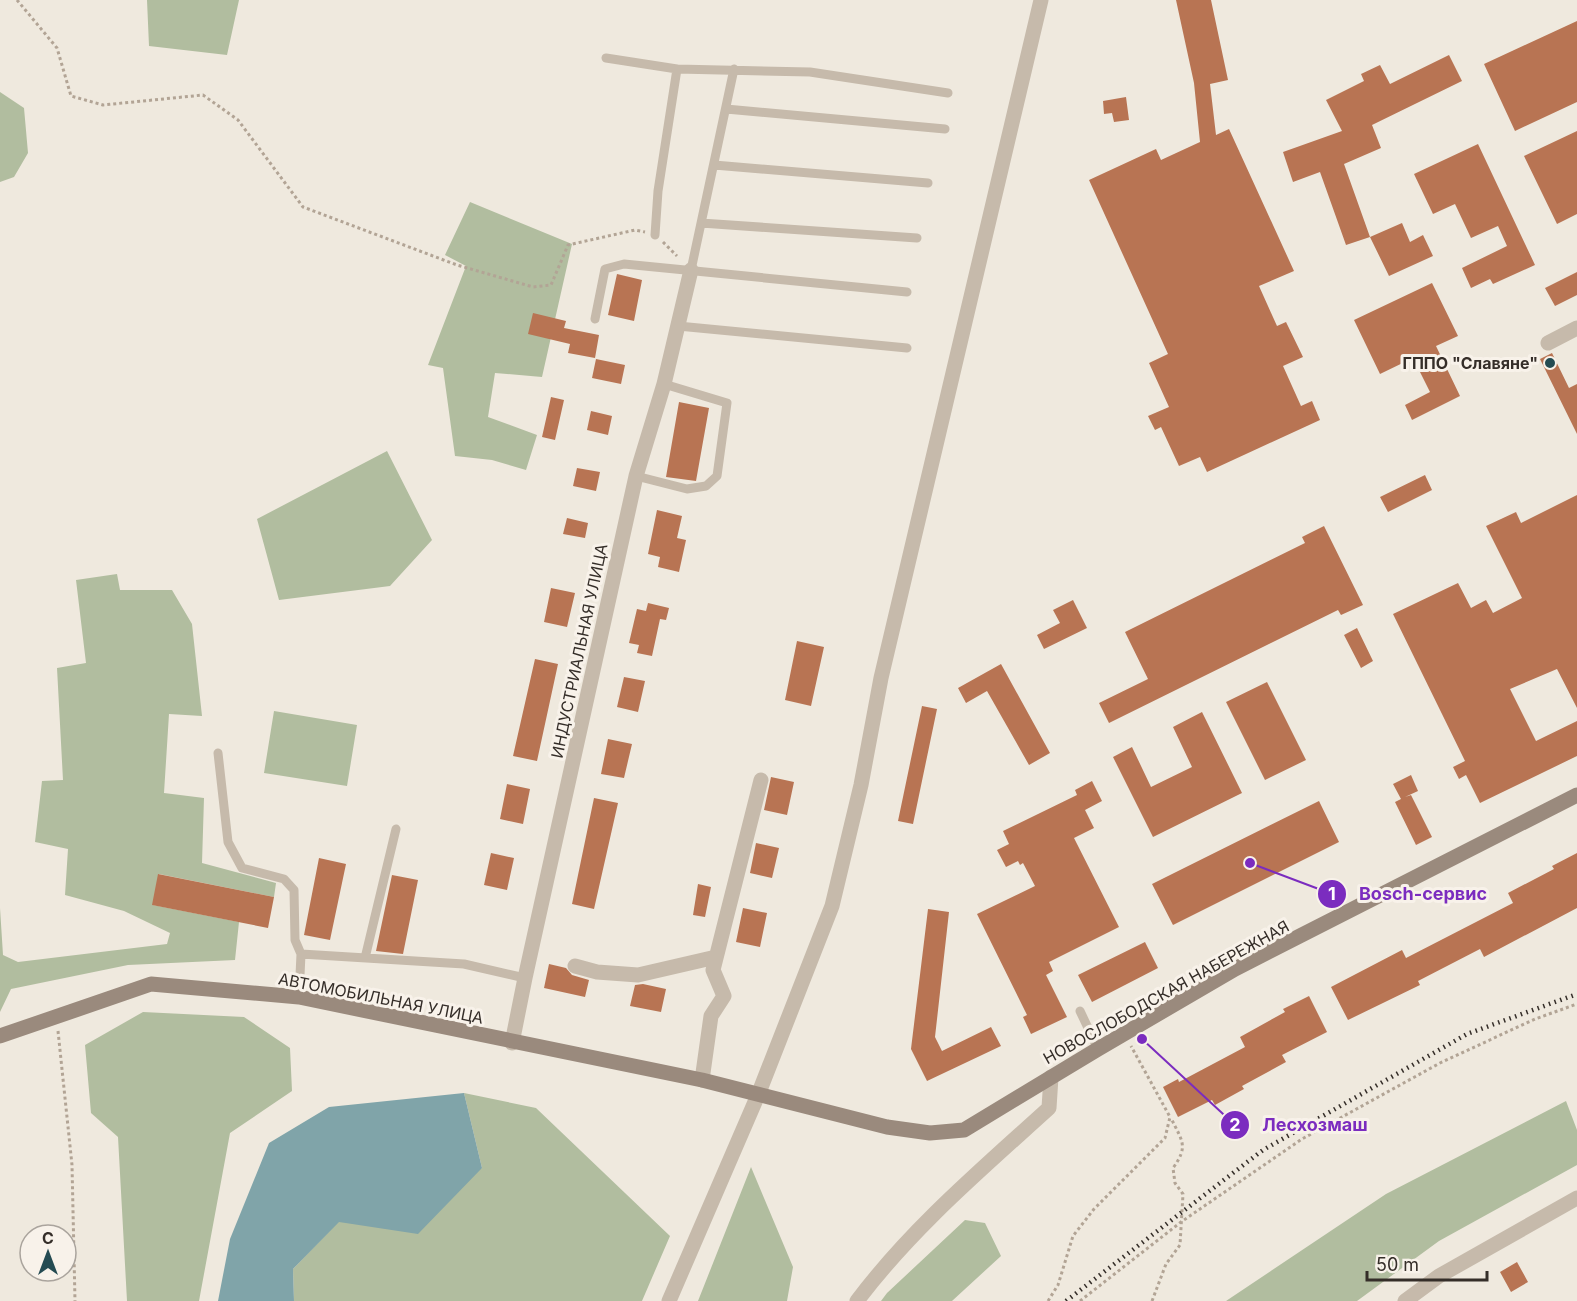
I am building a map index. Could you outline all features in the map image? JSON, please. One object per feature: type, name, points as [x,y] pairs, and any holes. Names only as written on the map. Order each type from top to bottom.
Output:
[{"type":"street","points":[[669,1301],[758,1095],[832,906],[861,785],[881,678],[1041,0]]},
{"type":"street","name":"ИНДУСТРИАЛЬНАЯ УЛИЦА","points":[[512,1042],[636,476],[664,384],[691,270]]},
{"type":"street","points":[[1548,343],[1577,328]]},
{"type":"street","points":[[702,1080],[711,1016],[724,996],[712,970],[761,780]]},
{"type":"street","name":"НОВОСЛОБОДСКАЯ НАБЕРЕЖНАЯ","points":[[758,1095],[887,1127],[930,1133],[964,1130],[1235,969],[1577,795]]},
{"type":"street","points":[[575,966],[597,972],[638,975],[716,957]]},
{"type":"street","name":"АВТОМОБИЛЬНАЯ УЛИЦА","points":[[0,1036],[151,984],[298,997],[702,1080],[758,1095]]},
{"type":"street","points":[[857,1301],[891,1258],[936,1211],[1049,1107],[1051,1077]]},
{"type":"street","points":[[1405,1301],[1438,1276],[1577,1198]]},
{"type":"lane","points":[[606,58],[677,69],[810,72],[948,93]]},
{"type":"lane","points":[[656,235],[658,191],[677,69]]},
{"type":"lane","points":[[691,270],[734,69]]},
{"type":"lane","points":[[726,109],[945,129]]},
{"type":"lane","points":[[714,165],[928,183]]},
{"type":"lane","points":[[701,223],[917,238]]},
{"type":"lane","points":[[595,319],[605,269],[624,264],[907,292]]},
{"type":"lane","points":[[678,326],[907,348]]},
{"type":"lane","points":[[636,476],[687,489],[706,486],[717,476],[727,403],[664,384]]},
{"type":"lane","points":[[218,753],[228,842],[242,868],[284,879],[294,890],[295,940],[301,954],[298,997]]},
{"type":"lane","points":[[365,958],[396,829]]},
{"type":"lane","points":[[301,954],[464,964],[525,978]]},
{"type":"lane","points":[[1080,1011],[1098,1049]]},
{"type":"path","points":[[17,0],[57,48],[71,96],[103,105],[203,95],[238,120],[303,207],[457,266],[533,287],[551,285],[568,246],[635,230],[656,235],[691,270]]},
{"type":"path","points":[[1080,1301],[1181,1222],[1302,1139],[1420,1074],[1534,1018],[1577,1004]]},
{"type":"path","points":[[56,1016],[72,1165],[75,1301]]},
{"type":"path","points":[[1124,1034],[1183,1142],[1182,1156],[1173,1168],[1175,1183],[1183,1194],[1180,1245],[1166,1264],[1152,1301]]},
{"type":"path","points":[[1048,1301],[1058,1285],[1073,1236],[1094,1209],[1165,1138],[1170,1117]]},
{"type":"green space","points":[[147,0],[239,0],[227,55],[149,46]]},
{"type":"green space","points":[[0,92],[24,108],[28,153],[14,177],[0,182]]},
{"type":"green space","points":[[470,202],[572,244],[542,377],[495,373],[488,417],[537,435],[526,470],[492,460],[455,456],[443,368],[428,365],[466,266],[445,255]]},
{"type":"green space","points":[[387,451],[432,540],[390,586],[279,600],[257,519]]},
{"type":"green space","points":[[117,574],[120,590],[172,590],[192,624],[202,716],[169,714],[164,793],[204,798],[202,863],[276,883],[274,897],[159,874],[153,905],[239,922],[235,960],[128,965],[11,989],[0,1012],[0,908],[3,955],[18,962],[167,944],[170,933],[124,911],[65,895],[68,849],[35,842],[42,781],[63,780],[57,668],[86,663],[76,580]]},
{"type":"green space","points":[[274,711],[357,725],[347,786],[264,773]]},
{"type":"green space","points":[[143,1012],[244,1017],[290,1048],[292,1091],[230,1133],[199,1301],[127,1301],[118,1137],[91,1113],[85,1045]]},
{"type":"green space","points":[[464,1093],[536,1108],[670,1236],[642,1301],[294,1301],[293,1269],[339,1221],[482,1168]]},
{"type":"green space","points":[[1566,1101],[1577,1130],[1577,1165],[1439,1241],[1357,1301],[1226,1301],[1386,1194]]},
{"type":"green space","points":[[751,1167],[793,1267],[787,1301],[698,1301]]},
{"type":"green space","points":[[965,1220],[985,1223],[1001,1256],[952,1301],[881,1301],[887,1293]]},
{"type":"water","points":[[464,1093],[482,1168],[418,1234],[339,1222],[293,1269],[294,1301],[218,1301],[230,1239],[269,1143],[329,1107]]},
{"type":"building","points":[[1176,0],[1211,0],[1228,80],[1210,84],[1216,135],[1229,129],[1294,271],[1259,286],[1277,326],[1286,322],[1303,357],[1283,366],[1301,406],[1312,401],[1320,420],[1207,472],[1200,457],[1179,466],[1161,427],[1155,430],[1148,416],[1169,407],[1149,363],[1168,354],[1089,180],[1156,149],[1161,160],[1200,142],[1194,83]]},
{"type":"building","points":[[1577,21],[1577,102],[1515,131],[1484,64]]},
{"type":"building","points":[[1449,55],[1462,81],[1372,125],[1381,148],[1344,164],[1370,237],[1346,245],[1320,172],[1293,182],[1283,152],[1342,131],[1326,100],[1364,81],[1361,74],[1380,65],[1390,84]]},
{"type":"building","points":[[1126,97],[1129,120],[1114,122],[1112,113],[1104,114],[1103,101]]},
{"type":"building","points":[[1577,131],[1577,214],[1557,224],[1524,156]]},
{"type":"building","points":[[1478,144],[1535,265],[1493,284],[1490,279],[1471,288],[1462,268],[1507,246],[1498,226],[1471,238],[1455,204],[1433,214],[1414,174]]},
{"type":"building","points":[[1402,223],[1410,242],[1423,235],[1433,256],[1389,276],[1370,237]]},
{"type":"building","points":[[1577,272],[1577,295],[1555,306],[1545,288]]},
{"type":"building","points":[[617,274],[642,280],[634,321],[608,315]]},
{"type":"building","points":[[1432,283],[1458,336],[1436,346],[1460,396],[1412,420],[1405,405],[1430,392],[1413,358],[1380,374],[1354,320]]},
{"type":"building","points":[[533,313],[566,321],[564,328],[599,335],[595,358],[568,353],[570,344],[528,334]]},
{"type":"building","points":[[1552,353],[1569,388],[1577,384],[1577,434],[1540,359]]},
{"type":"building","points":[[596,359],[625,365],[621,384],[592,378]]},
{"type":"building","points":[[551,397],[564,400],[555,440],[542,437]]},
{"type":"building","points":[[679,402],[709,408],[696,481],[666,477]]},
{"type":"building","points":[[591,411],[612,416],[608,435],[587,430]]},
{"type":"building","points":[[577,468],[600,472],[596,491],[573,486]]},
{"type":"building","points":[[1425,475],[1432,490],[1388,512],[1380,497]]},
{"type":"building","points":[[1577,495],[1577,708],[1557,669],[1510,689],[1536,741],[1577,721],[1577,756],[1480,803],[1466,775],[1459,779],[1453,767],[1465,761],[1393,614],[1458,583],[1471,608],[1486,600],[1493,613],[1522,598],[1486,526],[1516,512],[1521,523]]},
{"type":"building","points":[[657,510],[682,516],[677,538],[686,540],[679,572],[658,567],[660,557],[648,554]]},
{"type":"building","points":[[567,518],[588,523],[585,538],[563,534]]},
{"type":"building","points":[[1324,526],[1363,605],[1341,615],[1338,610],[1109,723],[1099,703],[1148,679],[1125,632],[1305,543],[1302,537]]},
{"type":"building","points":[[551,588],[575,593],[567,627],[544,622]]},
{"type":"building","points":[[1073,600],[1087,628],[1044,649],[1037,635],[1060,623],[1053,610]]},
{"type":"building","points":[[648,603],[669,608],[666,620],[660,619],[652,656],[637,653],[639,645],[629,643],[637,609],[646,611]]},
{"type":"building","points":[[1357,628],[1373,661],[1361,668],[1344,635]]},
{"type":"building","points":[[797,641],[824,647],[811,706],[785,700]]},
{"type":"building","points":[[535,659],[558,664],[537,761],[513,756]]},
{"type":"building","points":[[1001,664],[1050,753],[1029,765],[987,691],[966,703],[958,688]]},
{"type":"building","points":[[624,677],[645,681],[638,712],[617,707]]},
{"type":"building","points":[[1267,682],[1306,760],[1265,780],[1226,702]]},
{"type":"building","points":[[922,706],[937,709],[913,824],[898,821]]},
{"type":"building","points":[[1202,712],[1242,793],[1153,837],[1113,757],[1132,747],[1151,787],[1192,767],[1173,727]]},
{"type":"building","points":[[608,739],[632,744],[624,778],[601,774]]},
{"type":"building","points":[[1411,775],[1418,791],[1405,797],[1411,795],[1432,837],[1416,845],[1395,802],[1401,799],[1393,784]]},
{"type":"building","points":[[771,777],[794,782],[787,815],[764,810]]},
{"type":"building","points":[[1092,781],[1102,801],[1085,810],[1094,828],[1074,838],[1119,927],[1049,962],[1053,971],[1046,975],[1067,1017],[1031,1034],[1023,1017],[1027,1015],[977,914],[1035,886],[1023,863],[1020,865],[1018,861],[1006,867],[997,850],[1009,844],[1003,831],[1077,795],[1075,790]]},
{"type":"building","points":[[507,784],[530,789],[523,824],[500,819]]},
{"type":"building","points":[[594,798],[618,803],[594,909],[572,904]]},
{"type":"building","points":[[1319,801],[1339,842],[1173,925],[1152,884]]},
{"type":"building","points":[[756,843],[779,848],[772,878],[750,873]]},
{"type":"building","points":[[491,853],[514,858],[507,890],[484,885]]},
{"type":"building","points":[[1577,853],[1577,908],[1484,957],[1480,949],[1418,981],[1420,985],[1348,1020],[1331,987],[1402,950],[1406,958],[1513,903],[1508,893],[1554,869],[1552,866]]},
{"type":"building","points":[[319,858],[346,864],[330,940],[304,935]]},
{"type":"building","points":[[158,874],[274,897],[268,928],[152,905]]},
{"type":"building","points":[[392,875],[418,880],[403,954],[376,951]]},
{"type":"building","points":[[698,884],[711,887],[705,917],[693,915]]},
{"type":"building","points":[[743,908],[767,913],[760,947],[736,942]]},
{"type":"building","points":[[928,909],[949,912],[935,1037],[942,1051],[991,1027],[1001,1046],[927,1081],[911,1049]]},
{"type":"building","points":[[1145,942],[1158,968],[1092,1002],[1078,975]]},
{"type":"building","points":[[549,964],[566,968],[572,975],[589,980],[585,997],[544,988]]},
{"type":"building","points":[[643,984],[666,989],[661,1012],[630,1006],[635,985]]},
{"type":"building","points":[[1309,996],[1327,1032],[1282,1055],[1286,1062],[1242,1086],[1244,1089],[1215,1105],[1212,1100],[1178,1117],[1163,1087],[1178,1079],[1179,1082],[1245,1047],[1240,1037],[1285,1012],[1283,1009]]},
{"type":"building","points":[[1517,1262],[1528,1282],[1511,1292],[1500,1272]]},
{"type":"railway","points":[[1066,1301],[1263,1150],[1467,1034],[1577,994]]},
{"type":"place","name":"ГППО \"Славяне\"","points":[[1550,363]]},
{"type":"place","name":"Bosch-сервис","points":[[1250,863]]},
{"type":"place","name":"Лесхозмаш","points":[[1142,1039]]}]
